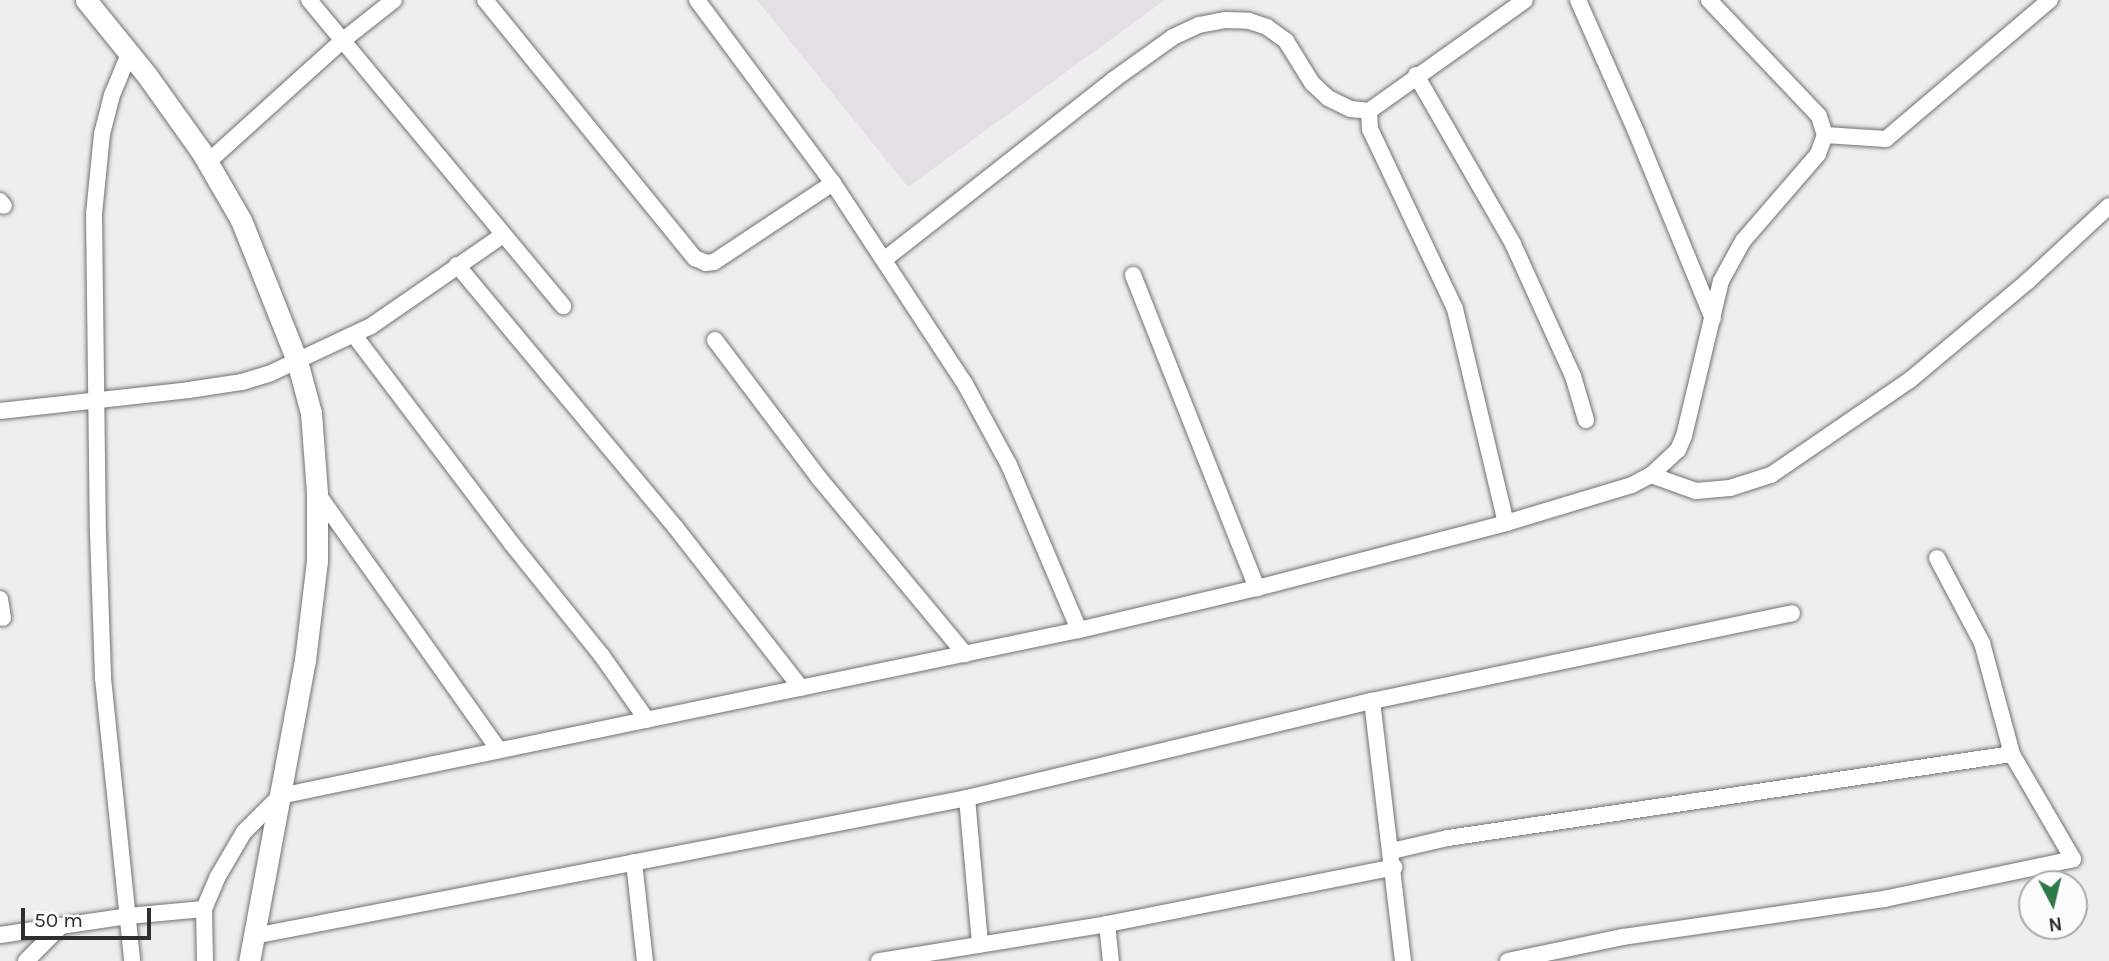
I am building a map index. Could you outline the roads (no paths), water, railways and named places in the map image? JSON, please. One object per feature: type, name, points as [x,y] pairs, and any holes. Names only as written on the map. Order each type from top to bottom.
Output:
[{"type":"main road","points":[[86,0],[208,162],[241,220],[297,361],[311,413],[317,493],[317,561],[307,648],[249,961]]},
{"type":"street","points":[[309,0],[563,306]]},
{"type":"street","points":[[208,162],[342,41],[394,0]]},
{"type":"street","points":[[485,0],[695,258],[706,263],[714,262],[833,183]]},
{"type":"street","points":[[697,0],[833,183],[965,384],[1009,465],[1079,630]]},
{"type":"street","points":[[885,259],[1113,80],[1173,37],[1199,25],[1225,20],[1250,21],[1267,27],[1286,41],[1312,83],[1328,98],[1351,109],[1369,111],[1525,0]]},
{"type":"street","points":[[1578,0],[1635,129],[1713,319]]},
{"type":"street","points":[[205,961],[204,909],[217,878],[244,832],[280,796],[1079,630],[1257,589],[1506,523],[1632,485],[1651,475],[1678,450],[1684,436],[1721,281],[1743,241],[1818,154],[1825,135],[1819,116],[1709,0]]},
{"type":"street","points":[[1825,135],[1886,139],[2050,0]]},
{"type":"street","points":[[129,54],[112,95],[101,147],[94,215],[103,678],[132,961]]},
{"type":"street","points":[[1416,75],[1513,244],[1573,376],[1586,420]]},
{"type":"street","points":[[1369,111],[1370,129],[1455,309],[1506,523]]},
{"type":"street","points":[[1651,475],[1696,491],[1731,488],[1772,475],[1910,380],[2028,281],[2109,206]]},
{"type":"street","points":[[0,411],[96,399],[130,398],[242,382],[354,335],[503,235]]},
{"type":"street","points":[[457,265],[676,528],[801,688]]},
{"type":"street","points":[[1133,275],[1257,589]]},
{"type":"street","points":[[354,335],[512,544],[602,656],[647,720]]},
{"type":"street","points":[[715,340],[819,478],[965,654]]},
{"type":"street","points":[[317,493],[499,750]]},
{"type":"street","points":[[1508,961],[1623,937],[1884,899],[2073,859],[2012,754],[1982,643],[1937,558]]},
{"type":"street","points":[[0,599],[2,618]]},
{"type":"street","points":[[254,936],[967,798],[1372,701],[1792,613]]},
{"type":"street","points":[[1372,701],[1393,859],[1403,961]]},
{"type":"street","points":[[879,961],[1108,923],[1393,859],[1448,838],[2012,754]]},
{"type":"street","points":[[967,798],[980,944]]},
{"type":"street","points":[[634,862],[645,961]]},
{"type":"street","points":[[0,935],[128,916],[204,909]]},
{"type":"street","points":[[1108,923],[1111,961]]},
{"type":"street","points":[[26,961],[61,926]]}]
